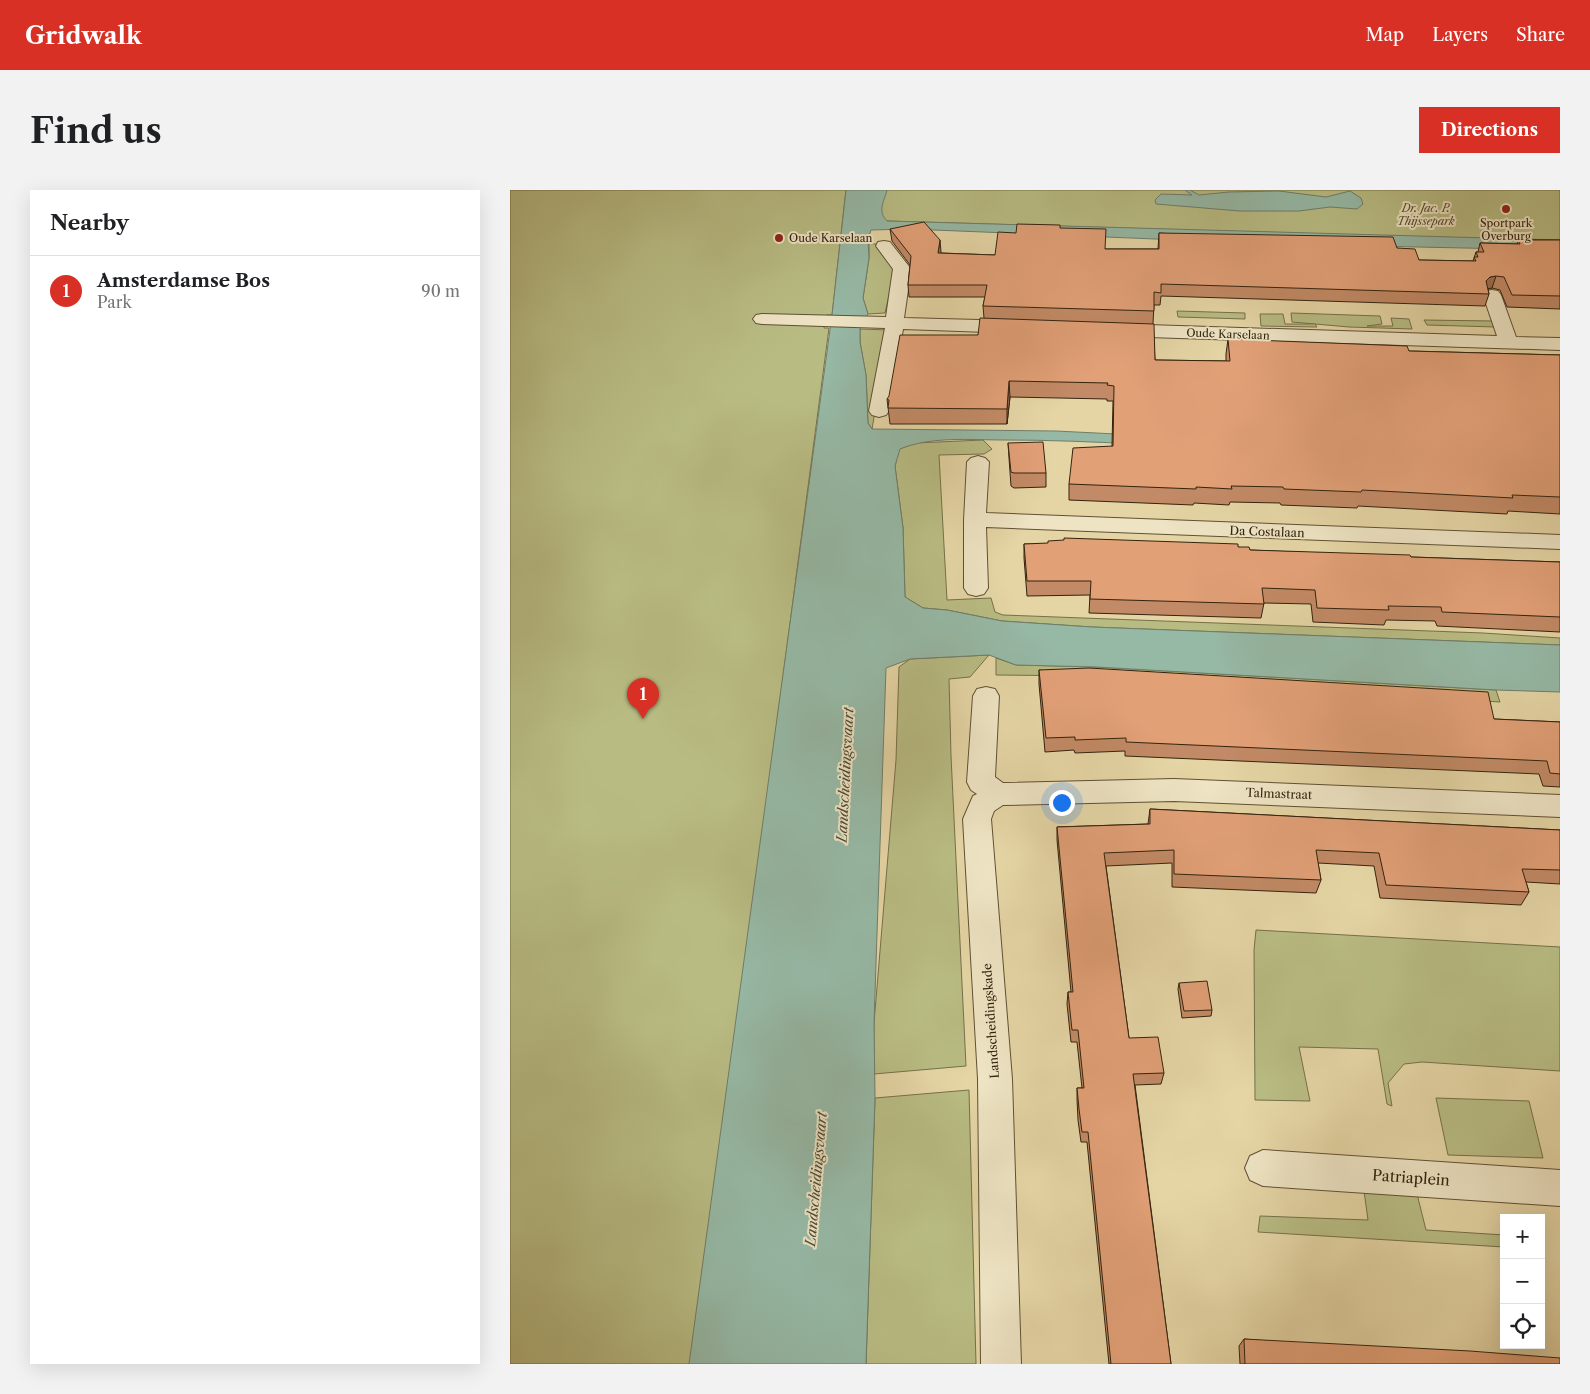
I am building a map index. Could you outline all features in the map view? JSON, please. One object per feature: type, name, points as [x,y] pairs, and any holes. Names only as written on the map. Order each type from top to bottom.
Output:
[{"type":"street","points":[[879,411],[895,323],[902,269],[884,246]]},
{"type":"street","points":[[1492,295],[1508,342]]},
{"type":"street","points":[[762,319],[1038,328]]},
{"type":"street","name":"Oude Karselaan","points":[[1097,330],[1419,332],[1508,342],[1560,344]]},
{"type":"street","points":[[976,588],[975,520],[978,462]]},
{"type":"street","name":"Da Costalaan","points":[[975,520],[1560,542]]},
{"type":"street","points":[[986,696],[981,782],[998,794]]},
{"type":"street","name":"Talmastraat","points":[[998,794],[1174,790],[1560,806]]},
{"type":"street","name":"Landscheidingskade","points":[[998,794],[983,804],[977,819],[995,1078],[1001,1364]]},
{"type":"street","name":"Patriaplein","points":[[1262,1168],[1560,1188]]},
{"type":"green space","points":[[510,190],[846,190],[832,315],[826,315],[824,328],[829,328],[775,737],[701,1364],[510,1364]]},
{"type":"green space","name":"Dr. Jac. P. Thijssepark","points":[[884,190],[1560,190],[1560,241],[887,221],[879,219]]},
{"type":"green space","points":[[869,243],[881,245],[895,269],[885,313],[868,314],[863,298],[869,258]]},
{"type":"green space","points":[[1177,311],[1245,313],[1245,319],[1178,317]]},
{"type":"green space","points":[[1291,313],[1380,316],[1382,324],[1367,326],[1393,326],[1391,318],[1409,319],[1412,329],[1349,327],[1292,322]]},
{"type":"green space","points":[[1260,314],[1283,314],[1285,324],[1315,324],[1317,327],[1261,326]]},
{"type":"green space","points":[[1424,320],[1493,321],[1496,327],[1427,325]]},
{"type":"green space","points":[[860,329],[889,330],[872,429],[868,423],[866,375],[860,342]]},
{"type":"green space","points":[[983,440],[992,449],[984,454],[939,455],[947,600],[991,598],[995,612],[1003,615],[1483,633],[1560,638],[1560,645],[1092,627],[1002,621],[947,610],[923,608],[905,597],[903,528],[895,466],[899,449],[915,443]]},
{"type":"green space","points":[[989,655],[970,677],[949,679],[966,1066],[874,1074],[874,1023],[896,760],[899,667],[910,659]]},
{"type":"green space","points":[[996,658],[1016,665],[1097,667],[1496,690],[1500,702],[1096,676],[996,675]]},
{"type":"green space","points":[[1256,930],[1560,947],[1560,1071],[1422,1062],[1404,1064],[1388,1083],[1392,1106],[1387,1104],[1378,1049],[1299,1047],[1310,1101],[1255,1100],[1254,950]]},
{"type":"green space","points":[[969,1090],[976,1364],[866,1364],[875,1098]]},
{"type":"green space","points":[[1436,1098],[1529,1101],[1543,1158],[1448,1155]]},
{"type":"green space","points":[[1364,1191],[1417,1194],[1426,1230],[1500,1235],[1500,1247],[1258,1232],[1260,1216],[1368,1220]]},
{"type":"water","name":"Landscheidingsvaart","points":[[846,190],[887,190],[882,214],[887,221],[1560,240],[1557,250],[1278,244],[909,229],[871,230],[868,239],[869,258],[863,298],[868,314],[860,329],[860,342],[866,375],[868,423],[872,429],[1056,431],[1237,440],[1269,452],[1104,442],[965,439],[925,442],[900,449],[895,466],[903,528],[905,597],[923,608],[947,610],[1002,621],[1092,627],[1560,645],[1560,692],[1097,667],[1016,665],[989,655],[910,659],[886,668],[874,1023],[875,1098],[866,1364],[689,1364],[832,315]]},
{"type":"water","points":[[1185,190],[1190,190],[1199,195],[1279,191],[1326,197],[1350,191],[1361,198],[1363,204],[1357,209],[1330,207],[1299,211],[1240,211],[1156,204],[1155,200],[1161,194],[1192,195]]},
{"type":"building","points":[[924,222],[940,240],[938,253],[995,255],[998,232],[1016,233],[1017,224],[1060,225],[1060,228],[1106,229],[1105,249],[1159,249],[1159,233],[1393,237],[1397,248],[1415,249],[1419,260],[1476,261],[1474,257],[1478,257],[1476,252],[1484,252],[1480,243],[1520,244],[1518,240],[1560,240],[1560,296],[1512,295],[1504,277],[1496,276],[1490,277],[1486,281],[1489,294],[1161,284],[1161,293],[1154,292],[1154,311],[983,306],[987,285],[908,285],[911,256],[890,229]]},
{"type":"building","points":[[980,318],[1154,324],[1155,360],[1230,361],[1228,339],[1407,346],[1409,351],[1560,355],[1560,497],[1512,495],[1513,498],[1362,490],[1361,492],[1284,489],[1283,487],[1231,486],[1232,489],[1196,487],[1196,489],[1069,484],[1073,448],[1113,446],[1114,386],[1107,385],[1108,383],[1009,381],[1007,409],[888,408],[889,400],[887,399],[900,335],[978,335]]},
{"type":"building","points":[[1043,442],[1046,473],[1011,472],[1008,443]]},
{"type":"building","points":[[1064,538],[1238,544],[1238,547],[1249,547],[1250,550],[1560,562],[1560,617],[1442,612],[1441,607],[1388,606],[1389,610],[1317,608],[1315,590],[1262,588],[1264,604],[1090,599],[1091,581],[1027,581],[1024,544],[1048,543],[1048,541],[1064,540]]},
{"type":"building","points":[[1089,668],[1488,692],[1494,719],[1560,722],[1560,774],[1550,773],[1547,761],[1126,742],[1126,738],[1075,740],[1075,737],[1046,738],[1039,670]]},
{"type":"building","points":[[1150,809],[1560,830],[1560,870],[1522,869],[1529,892],[1386,885],[1379,853],[1316,850],[1321,880],[1174,874],[1174,850],[1104,853],[1129,1038],[1158,1037],[1164,1073],[1133,1074],[1171,1364],[1111,1364],[1088,1132],[1082,1132],[1079,1109],[1077,1088],[1084,1088],[1078,1030],[1072,1030],[1068,992],[1073,992],[1057,827],[1150,824]]},
{"type":"building","points":[[1207,981],[1212,1010],[1184,1011],[1179,983]]},
{"type":"building","points":[[1244,1339],[1470,1351],[1560,1358],[1560,1364],[1245,1364]]},
{"type":"place","name":"Sportpark Overburg","points":[[1506,209]]},
{"type":"place","name":"Oude Karselaan","points":[[779,238]]},
{"type":"place","name":"Amsterdamse Bos","points":[[643,719]]}]
